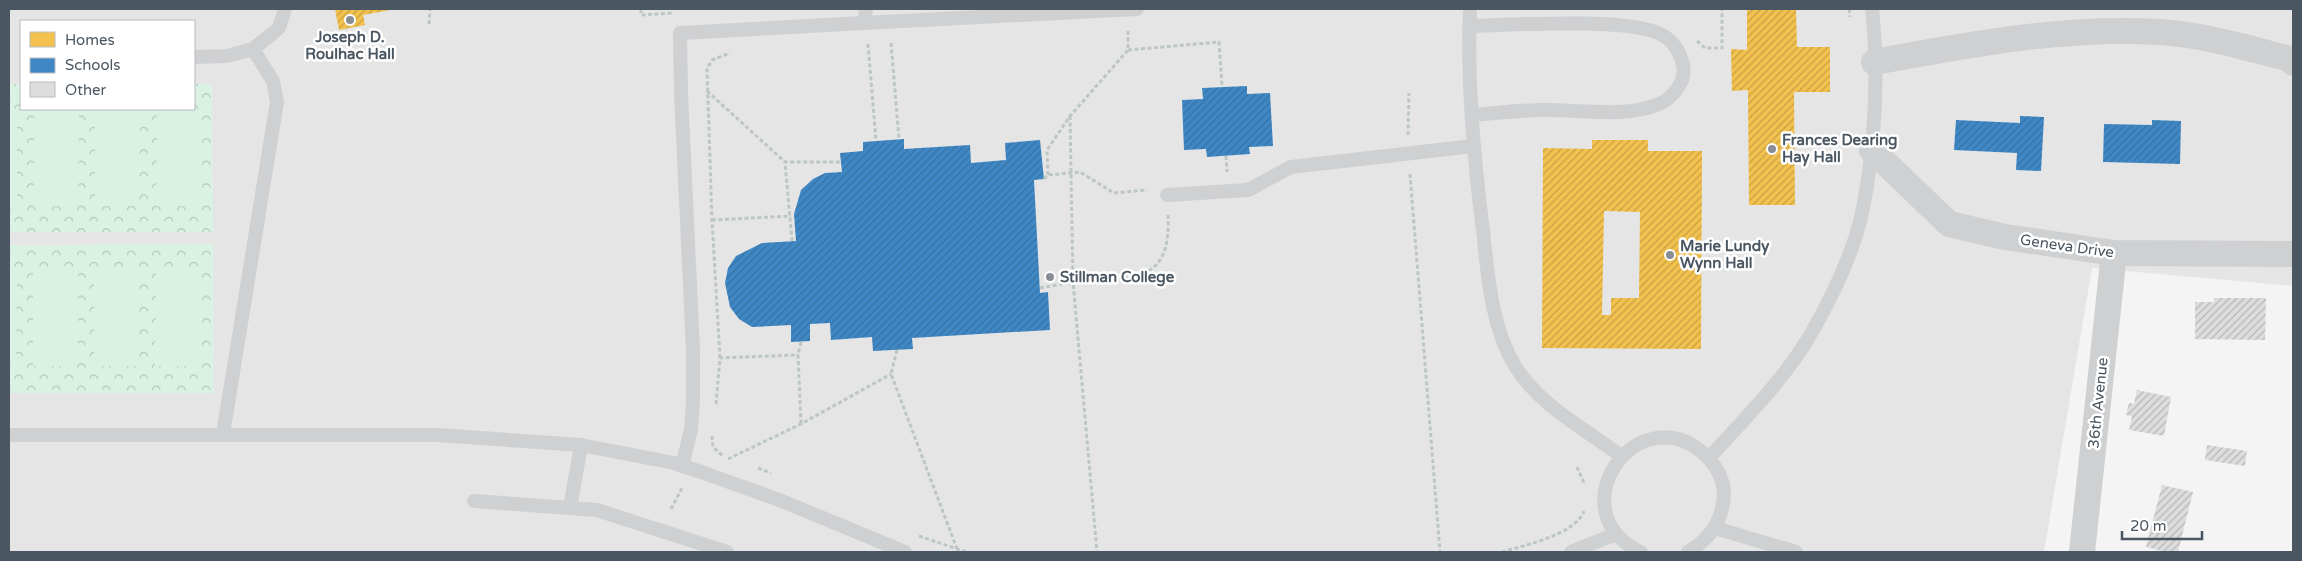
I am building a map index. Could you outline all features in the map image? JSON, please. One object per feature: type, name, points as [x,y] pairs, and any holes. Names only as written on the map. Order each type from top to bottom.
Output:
[{"type":"street","points":[[1874,62],[1953,48],[2068,33],[2160,32],[2219,40],[2290,59],[2293,63]]},
{"type":"street","name":"Geneva Drive","points":[[1872,150],[1949,224],[2005,237],[2114,253],[2293,254]]},
{"type":"street","name":"36th Avenue","points":[[2082,552],[2114,253]]},
{"type":"lane","points":[[195,57],[227,56],[254,50],[279,28],[285,9]]},
{"type":"lane","points":[[864,23],[866,9]]},
{"type":"lane","points":[[682,466],[691,430],[693,350],[680,93],[680,33],[1137,9]]},
{"type":"lane","points":[[1470,9],[1473,146],[1496,320],[1515,365],[1534,391],[1561,414],[1621,456]]},
{"type":"lane","points":[[1709,458],[1774,386],[1811,332],[1841,276],[1862,214],[1872,150],[1874,62],[1872,9]]},
{"type":"lane","points":[[1469,26],[1631,26],[1663,35],[1674,46],[1684,61],[1683,77],[1673,94],[1660,104],[1642,110],[1543,110],[1473,115]]},
{"type":"lane","points":[[223,434],[276,102],[273,81],[254,50]]},
{"type":"lane","points":[[1167,195],[1248,190],[1290,167],[1473,146]]},
{"type":"lane","points":[[9,435],[438,435],[581,445],[682,466],[782,501],[905,552]]},
{"type":"lane","points":[[1641,552],[1631,547],[1616,534],[1608,520],[1604,503],[1605,486],[1611,470],[1621,456],[1637,444],[1656,438],[1675,439],[1694,446],[1709,458],[1719,474],[1724,492],[1722,511],[1716,528],[1703,543],[1688,552]]},
{"type":"lane","points":[[570,508],[581,445]]},
{"type":"lane","points":[[474,501],[598,510],[727,552]]},
{"type":"lane","points":[[1716,528],[1796,552]]},
{"type":"lane","points":[[1571,552],[1616,534]]},
{"type":"path","points":[[429,24],[430,9]]},
{"type":"path","points":[[1722,9],[1722,48]]},
{"type":"path","points":[[1849,9],[1851,22]]},
{"type":"path","points":[[1044,180],[1048,175],[1047,150],[1070,116],[1128,50],[1128,24]]},
{"type":"path","points":[[1118,30],[1128,29]]},
{"type":"path","points":[[883,42],[900,41]]},
{"type":"path","points":[[890,42],[899,139]]},
{"type":"path","points":[[1128,50],[1219,42],[1222,87]]},
{"type":"path","points":[[875,43],[868,43],[876,141]]},
{"type":"path","points":[[715,411],[720,358],[712,220],[707,69],[712,60],[728,53],[738,52]]},
{"type":"path","points":[[707,91],[785,162],[792,241]]},
{"type":"path","points":[[1408,140],[1409,93]]},
{"type":"path","points":[[1070,116],[1073,282],[1097,552]]},
{"type":"path","points":[[785,162],[841,162]]},
{"type":"path","points":[[1410,166],[1440,552]]},
{"type":"path","points":[[1040,288],[1073,282],[1130,279],[1148,272],[1160,260],[1166,248],[1169,232],[1167,195],[1162,189],[1114,193],[1080,172],[1048,175]]},
{"type":"path","points":[[712,220],[791,216]]},
{"type":"path","points":[[801,342],[798,355],[801,424]]},
{"type":"path","points":[[897,350],[891,374],[958,551]]},
{"type":"path","points":[[720,358],[798,355]]},
{"type":"path","points":[[722,463],[801,424],[891,374]]},
{"type":"path","points":[[713,428],[713,446],[726,460],[736,462]]},
{"type":"path","points":[[754,467],[772,473]]},
{"type":"path","points":[[1577,468],[1586,486],[1586,494]]},
{"type":"path","points":[[671,509],[684,483]]},
{"type":"path","points":[[1502,552],[1544,539],[1575,525],[1583,514],[1584,508]]},
{"type":"path","points":[[912,533],[958,551],[966,552]]},
{"type":"shaded area","name":"Stillman College","points":[[9,9],[2293,9],[2293,286],[2092,268],[2044,552],[9,552]]},
{"type":"green space","points":[[9,84],[20,84],[20,110],[195,110],[195,84],[212,84],[213,232],[9,232]]},
{"type":"green space","points":[[140,110],[139,206],[95,206],[95,111]]},
{"type":"green space","points":[[157,110],[201,111],[201,206],[156,206]]},
{"type":"green space","points":[[9,111],[17,111],[17,206],[9,206]]},
{"type":"green space","points":[[34,111],[79,111],[78,206],[34,206]]},
{"type":"green space","points":[[213,244],[214,393],[9,393],[9,245]]},
{"type":"green space","points":[[9,270],[17,270],[16,366],[9,366]]},
{"type":"green space","points":[[33,270],[78,271],[78,366],[33,366]]},
{"type":"green space","points":[[94,270],[139,271],[139,366],[94,366]]},
{"type":"green space","points":[[156,270],[201,271],[200,366],[155,366]]},
{"type":"building: Homes","name":"Joseph D. Roulhac Hall","points":[[335,9],[390,10],[363,15],[365,25],[339,30]]},
{"type":"building: Homes","name":"Frances Dearing Hay Hall","points":[[1747,9],[1796,9],[1797,47],[1830,47],[1830,92],[1794,92],[1795,205],[1749,205],[1748,90],[1732,91],[1731,49],[1747,50]]},
{"type":"building: Homes","name":"Marie Lundy Wynn Hall","points":[[1592,140],[1648,140],[1648,151],[1702,151],[1701,349],[1542,348],[1543,148],[1592,149]],"holes":[[[1604,211],[1640,212],[1639,298],[1611,298],[1611,315],[1602,315]]]},
{"type":"building: Schools","points":[[1247,86],[1247,94],[1270,93],[1273,146],[1249,147],[1250,154],[1207,157],[1206,149],[1184,150],[1182,100],[1203,99],[1202,88]]},
{"type":"building: Schools","points":[[2020,116],[2044,117],[2041,171],[2016,170],[2017,153],[1954,150],[1956,120],[2020,123]]},
{"type":"building: Schools","points":[[2152,120],[2181,121],[2180,164],[2103,162],[2104,124],[2152,125]]},
{"type":"building: Schools","points":[[904,139],[904,149],[970,145],[971,163],[1006,160],[1005,143],[1040,140],[1044,179],[1034,180],[1040,293],[1048,292],[1050,330],[912,338],[913,349],[873,351],[872,337],[831,340],[830,323],[810,324],[810,341],[791,342],[791,325],[752,327],[739,319],[730,307],[725,283],[728,268],[736,256],[762,243],[796,241],[794,214],[801,190],[813,179],[825,173],[842,172],[840,153],[863,151],[863,142]]},
{"type":"building: Other","points":[[2214,298],[2266,298],[2265,340],[2195,339],[2195,302],[2214,302]]},
{"type":"building: Other","points":[[2137,390],[2171,397],[2164,436],[2129,430],[2132,416],[2126,415],[2129,403],[2134,404]]},
{"type":"building: Other","points":[[2207,445],[2247,451],[2245,466],[2205,460]]},
{"type":"building: Other","points":[[2162,485],[2193,492],[2178,552],[2166,552],[2146,547]]},
{"type":"place","name":"Joseph D. Roulhac Hall","points":[[350,20]]},
{"type":"place","name":"Frances Dearing Hay Hall","points":[[1772,149]]},
{"type":"place","name":"Marie Lundy Wynn Hall","points":[[1670,255]]},
{"type":"place","name":"Stillman College","points":[[1050,277]]}]
